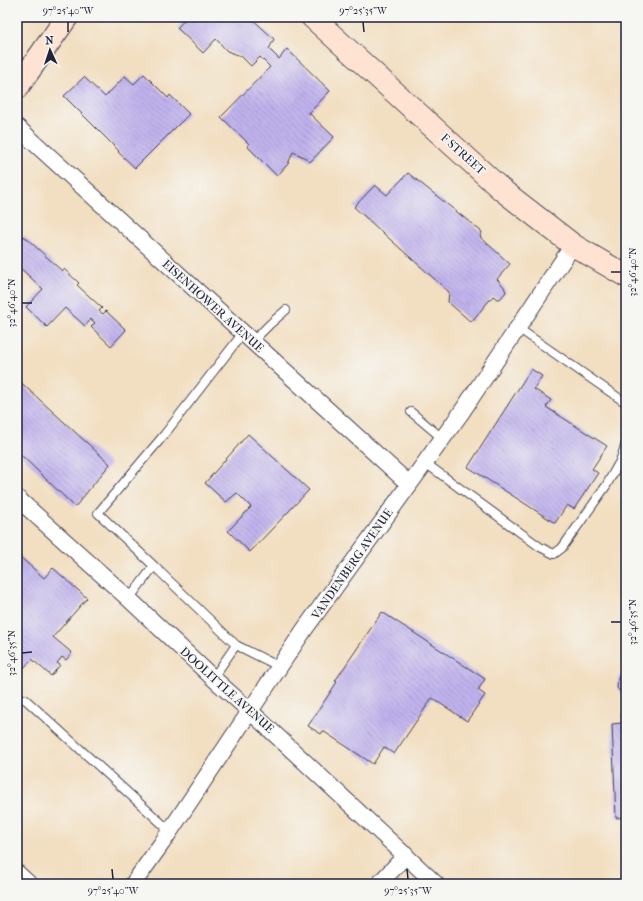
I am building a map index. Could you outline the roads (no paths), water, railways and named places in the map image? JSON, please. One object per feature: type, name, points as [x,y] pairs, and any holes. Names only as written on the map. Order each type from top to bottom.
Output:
[{"type":"street","points":[[17,88],[67,17]]},
{"type":"street","name":"F STREET","points":[[312,17],[502,190],[573,246],[626,276]]},
{"type":"street","name":"EISENHOWER AVENUE","points":[[17,127],[409,484]]},
{"type":"street","name":"VANDENBERG AVENUE","points":[[133,884],[251,712],[304,630],[442,438],[573,246]]},
{"type":"street","name":"DOOLITTLE AVENUE","points":[[17,498],[436,884]]},
{"type":"street","points":[[379,884],[406,856]]},
{"type":"street","points":[[17,872],[29,884]]},
{"type":"lane","points":[[280,667],[236,645],[98,513],[248,338],[270,324],[286,310]]},
{"type":"lane","points":[[518,328],[626,403]]},
{"type":"lane","points":[[411,412],[442,438]]},
{"type":"lane","points":[[424,462],[540,547],[554,554],[562,548],[606,486],[620,461],[626,443]]},
{"type":"lane","points":[[128,599],[154,566]]},
{"type":"lane","points":[[213,678],[236,645]]},
{"type":"lane","points":[[17,697],[26,700],[170,831]]}]
